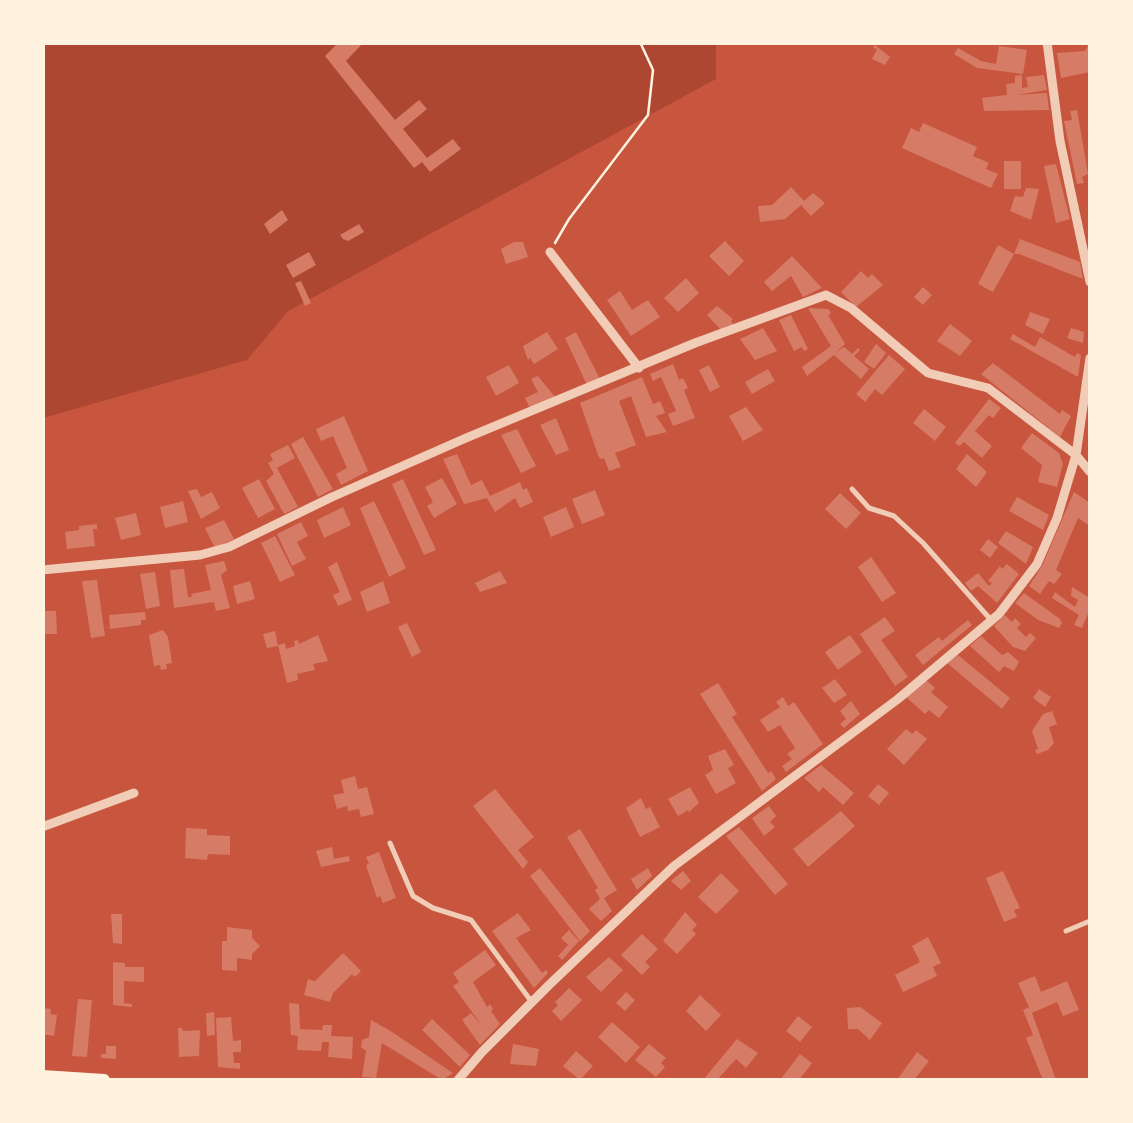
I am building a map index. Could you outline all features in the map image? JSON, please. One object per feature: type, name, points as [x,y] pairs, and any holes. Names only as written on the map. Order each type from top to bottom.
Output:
[{"type":"main road","points":[[42,1076],[104,1080]]},
{"type":"street","points":[[1047,42],[1060,141],[1090,282]]},
{"type":"street","points":[[550,252],[639,368]]},
{"type":"street","points":[[42,570],[200,556],[230,547],[450,445],[730,330],[826,295],[851,308],[928,373],[988,388],[1076,455],[1090,472]]},
{"type":"street","points":[[458,1080],[674,866],[898,699],[991,620],[1036,564],[1058,518],[1076,455],[1090,358]]},
{"type":"street","points":[[42,827],[134,793]]},
{"type":"lane","points":[[852,489],[870,508],[894,516],[924,543],[991,620]]},
{"type":"lane","points":[[390,843],[413,896],[433,908],[470,920],[532,1003]]},
{"type":"lane","points":[[1066,931],[1090,921]]},
{"type":"path","points":[[550,252],[569,219],[648,116],[653,70],[640,42]]},
{"type":"shaded area","points":[[42,43],[716,43],[716,79],[288,311],[247,360],[43,418]]},
{"type":"building","points":[[339,42],[364,42],[346,61],[395,120],[419,100],[427,109],[403,129],[427,158],[453,139],[461,149],[430,172],[422,162],[414,168],[325,56]]},
{"type":"building","points":[[1090,42],[1090,72],[1061,78],[1057,53],[1085,51]]},
{"type":"building","points":[[875,45],[890,57],[885,65],[872,59]]},
{"type":"building","points":[[999,46],[1027,50],[1023,74],[977,68],[954,54],[958,48],[981,61],[996,64]]},
{"type":"building","points":[[1022,75],[1022,88],[1028,87],[1026,77],[1044,75],[1047,90],[1016,95],[1047,93],[1049,110],[984,111],[982,98],[1007,95],[1006,84],[1015,83],[1015,76]]},
{"type":"building","points":[[1077,110],[1088,174],[1082,177],[1084,183],[1077,184],[1064,121],[1072,120],[1070,111]]},
{"type":"building","points":[[923,123],[977,147],[973,156],[989,163],[986,169],[998,174],[991,188],[902,148],[911,128],[919,132]]},
{"type":"building","points":[[1004,161],[1021,161],[1021,189],[1004,189]]},
{"type":"building","points":[[1056,164],[1070,219],[1056,223],[1044,166]]},
{"type":"building","points":[[791,187],[804,201],[813,193],[825,203],[811,216],[801,205],[785,219],[760,222],[758,206],[772,205]]},
{"type":"building","points":[[1026,188],[1039,189],[1031,220],[1010,211],[1015,196],[1023,197]]},
{"type":"building","points":[[282,210],[288,220],[270,234],[264,224]]},
{"type":"building","points":[[359,224],[364,232],[348,241],[340,235]]},
{"type":"building","points":[[1020,239],[1080,262],[1083,279],[1019,254],[1014,254]]},
{"type":"building","points":[[725,241],[744,261],[729,276],[709,256]]},
{"type":"building","points":[[523,242],[528,257],[506,264],[501,249]]},
{"type":"building","points":[[998,245],[1014,254],[993,292],[978,284]]},
{"type":"building","points":[[309,252],[316,265],[293,278],[286,265]]},
{"type":"building","points":[[792,256],[822,288],[803,297],[791,276],[772,291],[764,282]]},
{"type":"building","points":[[861,271],[868,278],[872,274],[883,285],[856,307],[841,292]]},
{"type":"building","points":[[686,278],[699,293],[678,312],[664,298]]},
{"type":"building","points":[[301,281],[311,303],[305,306],[295,283]]},
{"type":"building","points":[[923,287],[932,295],[923,305],[914,297]]},
{"type":"building","points":[[620,291],[632,310],[648,300],[660,317],[631,336],[607,300]]},
{"type":"building","points":[[717,306],[733,319],[735,326],[722,331],[707,315]]},
{"type":"building","points":[[808,308],[828,309],[831,313],[828,315],[845,344],[835,353],[844,347],[852,354],[860,350],[854,356],[869,369],[861,379],[834,355],[807,376],[802,367],[831,346]]},
{"type":"building","points":[[1030,312],[1050,319],[1043,334],[1025,325]]},
{"type":"building","points":[[791,315],[808,349],[804,351],[802,347],[794,351],[779,320]]},
{"type":"building","points":[[950,324],[972,341],[960,356],[937,341]]},
{"type":"building","points":[[763,328],[777,351],[755,360],[740,339]]},
{"type":"building","points":[[1071,328],[1084,332],[1083,343],[1067,338]]},
{"type":"building","points":[[547,332],[558,349],[534,364],[528,360],[523,346]]},
{"type":"building","points":[[576,332],[600,379],[587,385],[565,338]]},
{"type":"building","points":[[1013,334],[1035,347],[1040,337],[1075,357],[1077,353],[1081,355],[1078,377],[1010,339]]},
{"type":"building","points":[[876,344],[886,353],[874,369],[864,362]]},
{"type":"building","points":[[889,355],[905,369],[882,395],[875,389],[865,402],[856,394]]},
{"type":"building","points":[[993,363],[1060,414],[1062,410],[1071,416],[1060,437],[981,374]]},
{"type":"building","points":[[673,364],[679,380],[683,378],[688,388],[684,390],[695,418],[673,426],[668,414],[676,411],[661,377],[653,381],[650,374]]},
{"type":"building","points":[[509,365],[519,383],[496,396],[486,377]]},
{"type":"building","points":[[709,365],[720,387],[710,392],[699,370]]},
{"type":"building","points":[[768,369],[775,381],[752,394],[745,382]]},
{"type":"building","points":[[538,376],[555,397],[530,408],[525,398],[538,392],[531,379]]},
{"type":"building","points":[[642,377],[653,404],[660,401],[665,413],[656,416],[667,432],[646,437],[631,396],[619,401],[636,445],[615,453],[621,467],[609,471],[604,458],[598,455],[580,403]]},
{"type":"building","points":[[989,399],[1001,408],[975,431],[992,446],[982,458],[964,442],[959,446],[955,443]]},
{"type":"building","points":[[746,407],[763,430],[743,441],[729,416]]},
{"type":"building","points":[[924,409],[946,427],[935,441],[913,423]]},
{"type":"building","points":[[344,416],[368,471],[341,485],[336,474],[347,468],[333,436],[321,441],[316,429]]},
{"type":"building","points":[[556,418],[569,450],[556,455],[540,425]]},
{"type":"building","points":[[517,429],[536,466],[521,473],[501,435]]},
{"type":"building","points":[[1032,433],[1059,453],[1063,464],[1057,487],[1038,482],[1042,465],[1021,448]]},
{"type":"building","points":[[303,437],[333,489],[318,497],[291,444]]},
{"type":"building","points":[[288,445],[295,458],[277,468],[298,507],[284,514],[266,481],[274,474],[268,463],[273,460],[270,454]]},
{"type":"building","points":[[457,454],[471,485],[482,480],[490,496],[520,482],[533,502],[520,508],[515,498],[495,512],[487,498],[464,504],[443,459]]},
{"type":"building","points":[[967,454],[987,472],[976,487],[956,469]]},
{"type":"building","points":[[442,478],[457,504],[434,518],[427,506],[433,502],[425,487]]},
{"type":"building","points":[[259,479],[275,509],[258,518],[242,488]]},
{"type":"building","points":[[403,479],[436,550],[424,555],[392,484]]},
{"type":"building","points":[[197,489],[201,497],[212,492],[220,508],[201,519],[188,491]]},
{"type":"building","points":[[595,490],[605,515],[582,524],[572,499]]},
{"type":"building","points":[[1074,492],[1090,503],[1090,526],[1078,518],[1056,570],[1062,574],[1054,584],[1049,581],[1040,594],[1029,586],[1042,566]]},
{"type":"building","points":[[840,493],[861,513],[846,529],[825,509]]},
{"type":"building","points":[[1017,497],[1049,515],[1043,530],[1009,511]]},
{"type":"building","points":[[183,501],[188,522],[165,528],[160,507]]},
{"type":"building","points":[[374,501],[406,568],[389,577],[360,508]]},
{"type":"building","points":[[343,507],[351,525],[324,538],[317,520]]},
{"type":"building","points":[[566,507],[574,527],[551,537],[543,517]]},
{"type":"building","points":[[136,513],[141,535],[121,540],[115,518]]},
{"type":"building","points":[[224,520],[234,539],[215,548],[205,528]]},
{"type":"building","points":[[301,522],[308,536],[297,542],[306,559],[292,566],[277,534]]},
{"type":"building","points":[[97,524],[97,529],[93,529],[95,546],[67,549],[65,532]]},
{"type":"building","points":[[1006,531],[1033,547],[1026,564],[998,543]]},
{"type":"building","points":[[275,536],[295,575],[280,582],[261,543]]},
{"type":"building","points":[[988,539],[998,547],[990,558],[980,550]]},
{"type":"building","points":[[871,557],[896,593],[882,602],[858,567]]},
{"type":"building","points":[[224,561],[227,570],[221,575],[230,608],[216,611],[214,602],[174,608],[170,570],[184,569],[188,597],[192,597],[191,594],[211,590],[205,565]]},
{"type":"building","points":[[337,562],[352,600],[338,606],[333,595],[340,592],[328,567]]},
{"type":"building","points":[[1007,564],[1019,574],[997,603],[978,586],[971,591],[965,583],[978,573],[989,586],[992,583],[988,581],[1000,566],[1002,569]]},
{"type":"building","points":[[500,571],[507,583],[480,592],[475,583]]},
{"type":"building","points":[[155,572],[160,606],[146,609],[140,574]]},
{"type":"building","points":[[97,580],[105,636],[91,638],[82,581]]},
{"type":"building","points":[[250,581],[255,599],[237,604],[233,586]]},
{"type":"building","points":[[383,581],[390,603],[367,612],[360,592]]},
{"type":"building","points":[[1072,587],[1090,598],[1082,628],[1074,625],[1079,615],[1052,598],[1055,592],[1075,607],[1078,600],[1071,596]]},
{"type":"building","points":[[1024,593],[1060,619],[1059,628],[1038,620],[1015,603]]},
{"type":"building","points":[[42,611],[56,611],[57,634],[42,634]]},
{"type":"building","points":[[145,612],[146,620],[141,620],[141,625],[110,629],[109,615]]},
{"type":"building","points":[[1005,615],[1021,624],[1017,628],[1026,637],[1030,633],[1036,638],[1025,651],[1013,647],[994,626]]},
{"type":"building","points":[[885,617],[895,631],[881,640],[908,677],[895,686],[860,634]]},
{"type":"building","points":[[968,620],[972,625],[923,665],[915,655],[939,637],[942,641]]},
{"type":"building","points":[[407,623],[421,652],[412,657],[398,627]]},
{"type":"building","points":[[163,630],[172,663],[161,670],[160,665],[154,666],[149,635]]},
{"type":"building","points":[[275,631],[278,646],[267,648],[263,634]]},
{"type":"building","points":[[318,635],[328,661],[313,664],[315,670],[297,674],[298,680],[287,683],[278,645],[285,643],[286,649],[295,646],[294,641],[299,644]]},
{"type":"building","points":[[850,635],[862,652],[838,670],[825,652]]},
{"type":"building","points":[[981,636],[1002,655],[1008,652],[1019,662],[1014,671],[1004,666],[999,672],[970,646]]},
{"type":"building","points":[[958,655],[1010,698],[1002,709],[947,663]]},
{"type":"building","points":[[835,679],[847,695],[834,703],[822,688]]},
{"type":"building","points":[[926,680],[935,688],[931,692],[948,707],[939,718],[929,710],[925,714],[906,697]]},
{"type":"building","points":[[718,683],[737,714],[732,717],[768,773],[771,771],[776,779],[762,791],[700,694]]},
{"type":"building","points":[[1039,689],[1051,697],[1045,707],[1033,698]]},
{"type":"building","points":[[783,697],[788,706],[794,702],[823,744],[786,772],[782,766],[792,759],[787,754],[795,748],[780,725],[768,732],[760,720],[780,707],[776,702]]},
{"type":"building","points":[[851,701],[860,714],[844,728],[840,724],[846,719],[840,711]]},
{"type":"building","points":[[1052,711],[1057,724],[1049,727],[1054,743],[1037,754],[1032,731],[1043,714]]},
{"type":"building","points":[[906,729],[912,734],[916,730],[927,739],[904,765],[887,749]]},
{"type":"building","points":[[725,749],[734,765],[728,768],[736,783],[716,794],[705,775],[713,770],[708,756]]},
{"type":"building","points":[[821,765],[854,793],[843,805],[823,787],[819,792],[804,778]]},
{"type":"building","points":[[355,776],[358,789],[367,787],[374,814],[361,817],[359,809],[337,809],[333,795],[344,793],[341,780]]},
{"type":"building","points":[[878,784],[889,793],[879,805],[868,796]]},
{"type":"building","points":[[690,787],[699,803],[678,816],[668,799]]},
{"type":"building","points":[[495,789],[534,837],[518,850],[528,862],[523,869],[473,806]]},
{"type":"building","points":[[641,798],[660,827],[640,837],[626,808]]},
{"type":"building","points":[[769,806],[776,816],[770,822],[775,827],[764,836],[752,818]]},
{"type":"building","points":[[841,811],[855,826],[808,867],[793,849]]},
{"type":"building","points":[[739,827],[788,884],[775,895],[726,836]]},
{"type":"building","points":[[186,828],[207,829],[207,835],[230,836],[230,855],[208,854],[207,860],[185,858]]},
{"type":"building","points":[[580,829],[617,890],[604,898],[612,911],[601,921],[589,909],[600,899],[595,890],[598,888],[567,837]]},
{"type":"building","points":[[332,847],[334,859],[349,856],[350,861],[321,867],[316,851]]},
{"type":"building","points":[[379,852],[396,898],[383,903],[380,896],[377,898],[366,865],[366,857]]},
{"type":"building","points":[[540,868],[590,931],[580,941],[530,876]]},
{"type":"building","points":[[648,868],[652,876],[637,890],[631,879]]},
{"type":"building","points":[[683,871],[691,881],[681,890],[671,881]]},
{"type":"building","points":[[1003,871],[1020,908],[1014,910],[1017,917],[1004,922],[986,878]]},
{"type":"building","points":[[721,873],[739,891],[716,914],[698,897]]},
{"type":"building","points":[[685,912],[697,925],[692,930],[696,934],[677,954],[663,941]]},
{"type":"building","points":[[518,913],[531,930],[516,938],[542,973],[548,973],[534,988],[492,931]]},
{"type":"building","points":[[111,914],[122,914],[122,944],[113,943]]},
{"type":"building","points":[[227,927],[252,930],[252,938],[260,946],[252,960],[237,958],[237,971],[222,970],[222,941],[227,941]]},
{"type":"building","points":[[569,930],[579,941],[562,960],[558,956],[568,945],[561,938]]},
{"type":"building","points":[[642,934],[658,949],[645,962],[650,967],[642,975],[621,955]]},
{"type":"building","points":[[928,937],[941,963],[933,967],[937,976],[903,992],[895,975],[920,962],[912,946]]},
{"type":"building","points":[[485,950],[496,965],[473,982],[500,1024],[480,1045],[462,1020],[471,1013],[483,1027],[453,986],[459,982],[453,973]]},
{"type":"building","points":[[343,953],[361,971],[355,977],[352,974],[333,993],[330,1002],[304,995],[308,979],[315,981]]},
{"type":"building","points":[[609,957],[623,970],[601,992],[586,977]]},
{"type":"building","points":[[113,962],[125,963],[125,967],[144,967],[144,982],[124,981],[124,1003],[132,1007],[113,1005]]},
{"type":"building","points":[[1035,976],[1041,992],[1067,981],[1079,1010],[1063,1016],[1057,1002],[1032,1013],[1056,1080],[1043,1080],[1026,1038],[1033,1035],[1023,1010],[1029,1007],[1018,983]]},
{"type":"building","points":[[569,988],[582,1000],[561,1021],[552,1011]]},
{"type":"building","points":[[626,992],[635,1000],[625,1011],[616,1003]]},
{"type":"building","points":[[700,995],[721,1015],[706,1031],[686,1011]]},
{"type":"building","points":[[78,999],[92,1000],[87,1057],[72,1056]]},
{"type":"building","points":[[289,1003],[299,1004],[300,1029],[322,1030],[323,1025],[332,1025],[331,1036],[353,1037],[352,1059],[328,1057],[329,1042],[322,1042],[321,1051],[297,1050],[298,1036],[291,1035]]},
{"type":"building","points":[[860,1007],[882,1023],[870,1040],[858,1029],[848,1029],[847,1008]]},
{"type":"building","points":[[42,1008],[57,1015],[54,1036],[42,1034]]},
{"type":"building","points":[[214,1012],[215,1035],[207,1036],[206,1013]]},
{"type":"building","points":[[798,1016],[812,1027],[800,1042],[786,1031]]},
{"type":"building","points":[[231,1017],[233,1041],[241,1040],[241,1052],[233,1052],[234,1063],[240,1063],[240,1069],[218,1067],[216,1018]]},
{"type":"building","points":[[432,1019],[470,1055],[460,1067],[422,1030]]},
{"type":"building","points":[[371,1020],[453,1073],[442,1080],[382,1043],[376,1078],[362,1077],[366,1051],[361,1047],[362,1040],[369,1037]]},
{"type":"building","points":[[612,1022],[640,1047],[626,1063],[598,1037]]},
{"type":"building","points":[[178,1028],[200,1030],[199,1056],[179,1057]]},
{"type":"building","points":[[737,1039],[758,1053],[746,1068],[736,1059],[717,1080],[703,1080]]},
{"type":"building","points":[[513,1044],[539,1049],[536,1066],[510,1064]]},
{"type":"building","points":[[649,1044],[666,1058],[661,1063],[665,1067],[656,1077],[635,1060]]},
{"type":"building","points":[[106,1046],[116,1046],[116,1059],[101,1058],[101,1054],[106,1054]]},
{"type":"building","points":[[576,1051],[593,1066],[580,1080],[563,1066]]},
{"type":"building","points":[[917,1052],[929,1061],[914,1080],[897,1080]]},
{"type":"building","points":[[800,1054],[812,1063],[799,1080],[780,1080]]}]
